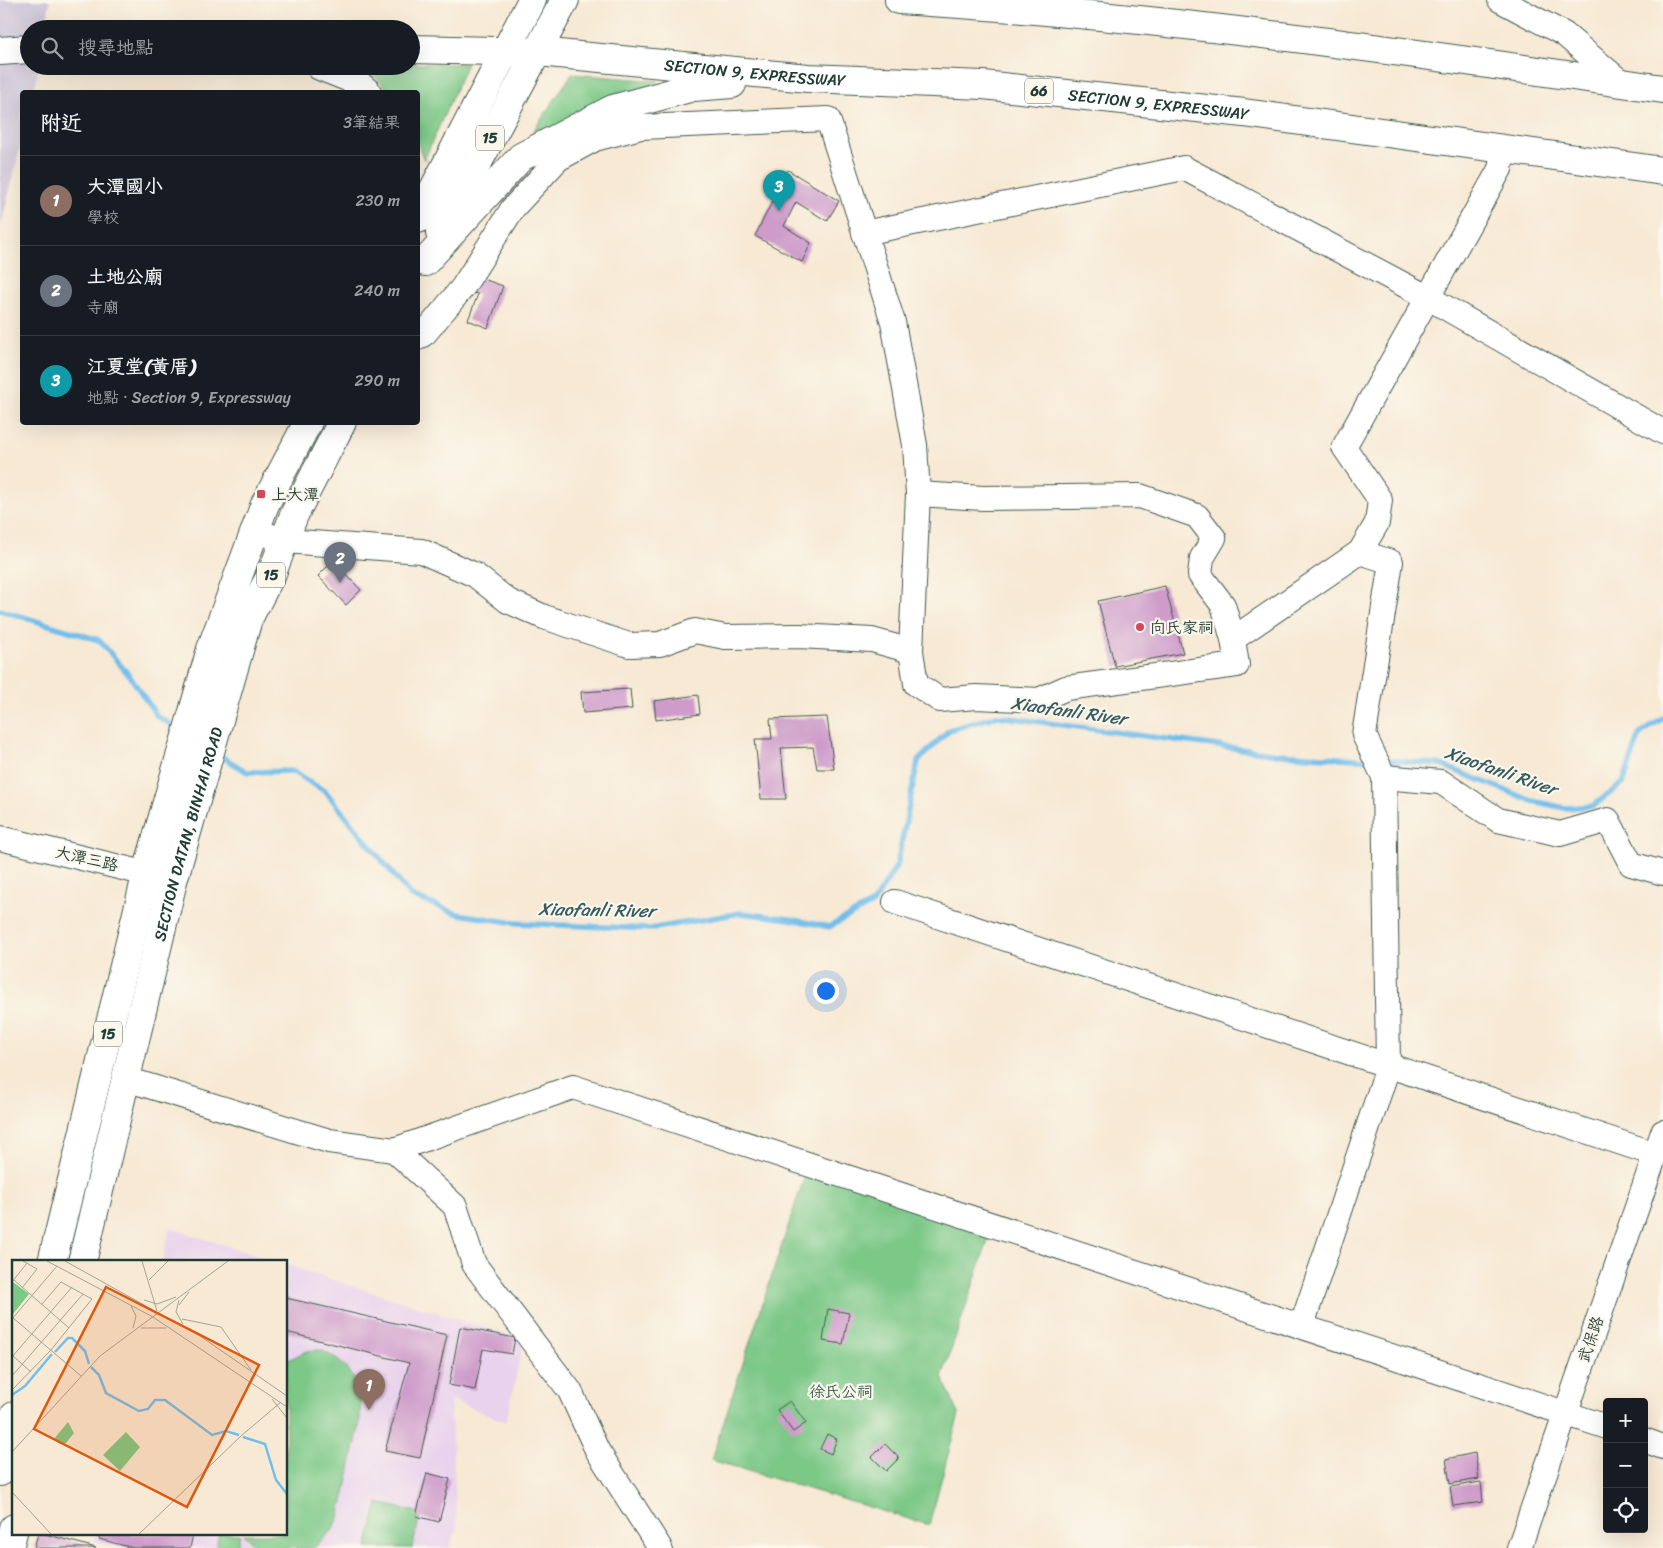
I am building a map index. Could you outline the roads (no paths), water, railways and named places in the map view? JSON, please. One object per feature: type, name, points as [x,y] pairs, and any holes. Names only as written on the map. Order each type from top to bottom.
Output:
[{"type":"main road","name":"15","points":[[420,214],[532,0]]},
{"type":"main road","name":"15","points":[[421,269],[565,0]]},
{"type":"main road","points":[[898,0],[1020,7],[1169,22],[1663,89]]},
{"type":"main road","name":"SECTION 9, EXPRESSWAY","points":[[420,49],[538,52],[808,78],[983,86],[1244,113],[1663,171]]},
{"type":"main road","points":[[0,51],[20,50]]},
{"type":"main road","points":[[342,75],[350,78],[365,90]]},
{"type":"main road","points":[[421,269],[521,157],[613,108],[693,86],[808,78]]},
{"type":"main road","name":"SECTION DATAN, BINHAI ROAD","points":[[82,1260],[190,817],[211,649],[265,504],[306,425]]},
{"type":"main road","name":"SECTION DATAN, BINHAI ROAD","points":[[52,1260],[147,872],[166,807],[248,619],[272,573],[294,515],[340,425]]},
{"type":"main road","points":[[0,1472],[12,1424]]},
{"type":"main road","points":[[8,1548],[12,1535]]},
{"type":"street","points":[[1500,0],[1564,34],[1622,83]]},
{"type":"street","points":[[420,337],[463,287],[513,208],[558,159],[595,139],[641,127],[828,119],[893,322],[915,445],[918,494],[911,651],[916,684],[940,700],[976,697],[1039,700],[1066,688],[1237,665],[1233,638],[1223,605],[1200,575],[1202,558],[1214,538],[1197,516],[1140,496],[983,498],[918,494]]},
{"type":"street","points":[[1233,638],[1360,552],[1377,523],[1380,500],[1344,447],[1500,169],[1504,148]]},
{"type":"street","points":[[864,233],[1184,168],[1427,297],[1663,432]]},
{"type":"street","points":[[255,530],[285,540],[421,551],[475,575],[508,601],[544,617],[629,645],[660,644],[695,632],[724,637],[799,636],[872,640],[911,651]]},
{"type":"street","points":[[1302,1325],[1388,1067],[1384,776],[1364,735],[1391,562],[1360,552]]},
{"type":"street","points":[[1384,776],[1441,782],[1498,820],[1560,834],[1608,820],[1631,864],[1663,873]]},
{"type":"street","name":"大潭三路","points":[[0,838],[147,872],[173,881]]},
{"type":"street","points":[[894,902],[1655,1154]]},
{"type":"street","points":[[126,1079],[329,1141],[394,1150],[573,1087],[1302,1325],[1603,1426]]},
{"type":"street","name":"武保路","points":[[1518,1548],[1663,1132]]},
{"type":"street","points":[[394,1150],[454,1206],[474,1264],[570,1390],[597,1450],[660,1548]]},
{"type":"street","points":[[1648,1441],[1663,1446]]},
{"type":"waterway","name":"Xiaofanli River","points":[[0,610],[99,640],[129,675],[157,716],[180,730]]},
{"type":"waterway","name":"Xiaofanli River","points":[[218,754],[247,772],[292,771],[326,792],[411,896],[458,914],[515,923],[650,929],[740,913],[790,919],[829,927],[873,903],[897,865],[918,761],[949,730],[997,716],[1278,754],[1370,760]]},
{"type":"waterway","name":"Xiaofanli River","points":[[1384,760],[1439,764],[1532,801],[1565,808],[1593,806],[1623,783],[1640,734],[1663,718]]},
{"type":"place","name":"江夏堂(黃厝)","points":[[779,211]]},
{"type":"place","name":"上大潭","points":[[261,494]]},
{"type":"place","name":"土地公廟","points":[[340,583]]},
{"type":"place","name":"向氏家祠","points":[[1140,627]]},
{"type":"place","name":"大潭國小","points":[[369,1410]]},
{"type":"park label","name":"徐氏公祠","points":[[841,1391]]}]
